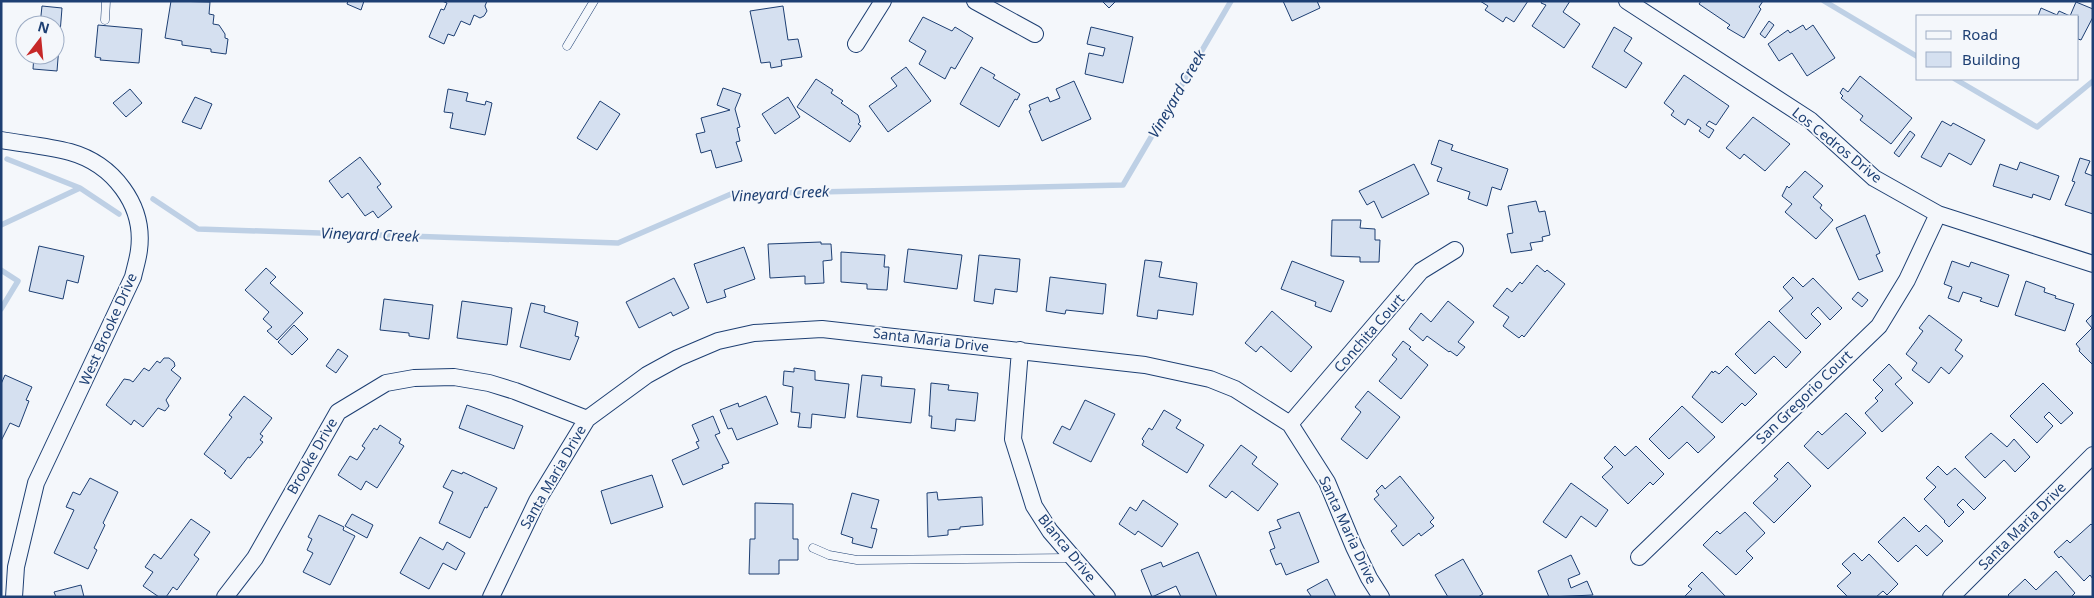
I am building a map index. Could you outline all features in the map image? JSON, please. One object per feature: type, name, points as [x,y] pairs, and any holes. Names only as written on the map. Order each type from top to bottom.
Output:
[{"type":"street","points":[[856,44],[883,1]]},
{"type":"street","points":[[975,1],[1035,34]]},
{"type":"street","name":"Los Cedros Drive","points":[[1627,1],[1810,120],[1874,178],[1938,214],[2093,264]]},
{"type":"street","name":"West Brooke Drive","points":[[1,140],[70,152],[94,161],[114,176],[129,196],[138,224],[140,250],[133,277],[36,483],[16,567],[14,597]]},
{"type":"street","name":"San Gregorio Court","points":[[1638,557],[1879,326],[1907,280],[1938,214]]},
{"type":"street","name":"Conchita Court","points":[[1290,424],[1421,271],[1455,250]]},
{"type":"street","name":"Santa Maria Drive","points":[[491,597],[536,501],[587,419],[647,375],[678,358],[718,341],[754,332],[822,329],[1145,365],[1210,379],[1235,389],[1290,424],[1327,482],[1369,578],[1381,597]]},
{"type":"street","name":"Blanca Drive","points":[[1020,350],[1013,439],[1034,506],[1050,531],[1107,597]]},
{"type":"street","name":"Brooke Drive","points":[[225,597],[255,558],[338,412],[386,383],[414,378],[454,378],[489,383],[587,419]]},
{"type":"street","name":"Santa Maria Drive","points":[[1951,597],[2093,455]]},
{"type":"lane","points":[[105,20],[106,1]]},
{"type":"lane","points":[[567,46],[594,1]]},
{"type":"lane","points":[[813,548],[829,555],[857,560],[1073,558]]},
{"type":"building","points":[[171,1],[210,2],[209,14],[214,15],[213,24],[219,25],[225,34],[225,38],[228,39],[226,54],[211,52],[211,49],[182,45],[182,41],[165,38]]},
{"type":"building","points":[[348,1],[364,1],[361,10],[347,4]]},
{"type":"building","points":[[442,1],[487,1],[485,6],[487,11],[480,18],[474,15],[470,25],[461,21],[454,36],[448,34],[444,44],[429,37],[441,9],[444,10],[447,3]]},
{"type":"building","points":[[1102,1],[1116,1],[1109,8]]},
{"type":"building","points":[[1283,1],[1317,1],[1320,8],[1292,21]]},
{"type":"building","points":[[1480,1],[1528,1],[1514,22],[1506,17],[1503,22],[1485,10],[1488,6]]},
{"type":"building","points":[[1542,1],[1570,1],[1563,12],[1580,24],[1564,48],[1532,26],[1546,5],[1541,3]]},
{"type":"building","points":[[1701,1],[1763,1],[1759,7],[1761,9],[1744,38],[1727,28],[1730,25],[1699,4]]},
{"type":"building","points":[[2076,2],[2093,9],[2093,17],[2081,40],[2079,39],[2079,15],[2070,15]]},
{"type":"building","points":[[42,6],[62,8],[61,15],[41,15]]},
{"type":"building","points":[[783,6],[788,40],[798,39],[802,57],[781,60],[782,66],[771,68],[770,62],[761,63],[750,11]]},
{"type":"building","points":[[2041,8],[2057,15],[2038,15]]},
{"type":"building","points":[[2059,11],[2068,15],[2057,15]]},
{"type":"building","points":[[923,17],[952,31],[955,27],[973,38],[955,69],[951,67],[945,79],[919,64],[926,51],[909,41]]},
{"type":"building","points":[[1769,21],[1774,25],[1765,38],[1760,34]]},
{"type":"building","points":[[98,25],[142,29],[139,63],[100,60],[101,58],[95,57]]},
{"type":"building","points":[[1803,25],[1806,30],[1813,25],[1835,58],[1807,76],[1792,53],[1779,61],[1768,44],[1788,30],[1790,33]]},
{"type":"building","points":[[1091,27],[1133,37],[1123,83],[1085,74],[1089,53],[1103,56],[1105,48],[1087,44]]},
{"type":"building","points":[[1614,27],[1632,38],[1624,51],[1642,63],[1626,88],[1592,67]]},
{"type":"building","points":[[33,65],[57,65],[57,71],[33,69]]},
{"type":"building","points":[[906,67],[931,101],[888,132],[869,106],[897,86],[891,78]]},
{"type":"building","points":[[981,67],[995,75],[993,78],[1020,94],[1017,100],[1015,99],[999,127],[960,104]]},
{"type":"building","points":[[1684,75],[1729,106],[1716,125],[1709,121],[1706,125],[1714,130],[1709,138],[1699,131],[1701,128],[1688,119],[1685,125],[1671,115],[1674,111],[1664,103]]},
{"type":"building","points":[[1860,76],[1912,118],[1891,144],[1860,120],[1863,116],[1841,98],[1843,96],[1840,93],[1843,88],[1848,92]]},
{"type":"building","points":[[816,79],[833,90],[831,93],[843,101],[841,103],[858,115],[860,122],[858,124],[861,126],[850,142],[797,107]]},
{"type":"building","points":[[1074,81],[1091,119],[1042,141],[1029,111],[1031,110],[1029,105],[1048,97],[1050,102],[1060,98],[1056,89]]},
{"type":"building","points":[[723,88],[741,94],[735,109],[740,127],[737,128],[740,141],[736,142],[742,161],[716,168],[711,150],[701,153],[696,134],[705,132],[701,118],[730,110],[717,105]]},
{"type":"building","points":[[130,89],[142,103],[126,117],[113,103]]},
{"type":"building","points":[[448,89],[468,93],[466,101],[485,105],[486,101],[492,103],[485,135],[450,128],[453,113],[444,112]]},
{"type":"building","points":[[195,97],[212,104],[201,129],[182,122]]},
{"type":"building","points":[[788,97],[800,117],[775,134],[762,114]]},
{"type":"building","points":[[600,101],[620,114],[597,150],[577,138]]},
{"type":"building","points":[[1753,117],[1790,144],[1765,171],[1744,154],[1740,159],[1726,148]]},
{"type":"building","points":[[1942,121],[1951,126],[1953,123],[1985,140],[1971,165],[1949,153],[1941,167],[1921,157]]},
{"type":"building","points":[[1910,131],[1915,135],[1899,157],[1894,153]]},
{"type":"building","points":[[1439,140],[1453,145],[1451,150],[1508,169],[1501,190],[1492,187],[1487,206],[1468,199],[1470,192],[1437,181],[1442,168],[1431,164]]},
{"type":"building","points":[[360,157],[381,184],[377,187],[392,207],[378,218],[373,211],[365,216],[348,193],[342,198],[329,181]]},
{"type":"building","points":[[2080,158],[2090,161],[2085,173],[2093,176],[2093,214],[2065,205],[2075,182],[2072,181]]},
{"type":"building","points":[[2020,162],[2059,176],[2050,200],[2033,194],[2032,198],[1993,186],[2000,164],[2017,170]]},
{"type":"building","points":[[1414,164],[1429,194],[1382,218],[1374,201],[1367,205],[1359,191]]},
{"type":"building","points":[[1805,171],[1823,186],[1813,197],[1822,205],[1820,208],[1833,220],[1816,239],[1785,212],[1792,204],[1782,196],[1787,186],[1789,188]]},
{"type":"building","points":[[1536,201],[1539,212],[1545,211],[1550,235],[1542,237],[1543,241],[1530,243],[1532,250],[1511,253],[1507,234],[1513,233],[1508,206]]},
{"type":"building","points":[[1865,215],[1880,253],[1876,255],[1883,271],[1859,280],[1836,228]]},
{"type":"building","points":[[1332,220],[1361,220],[1360,228],[1375,229],[1375,240],[1380,240],[1379,262],[1360,262],[1360,257],[1331,256]]},
{"type":"building","points":[[821,242],[821,244],[831,244],[832,260],[823,261],[824,283],[805,284],[805,276],[770,278],[768,244]]},
{"type":"building","points":[[39,246],[84,256],[78,283],[67,280],[63,299],[29,291]]},
{"type":"building","points":[[744,247],[755,279],[724,290],[726,297],[707,303],[694,264]]},
{"type":"building","points":[[908,249],[962,255],[957,289],[904,282]]},
{"type":"building","points":[[841,252],[885,255],[884,267],[889,267],[887,290],[867,289],[867,284],[841,282]]},
{"type":"building","points":[[979,255],[1020,259],[1017,292],[995,289],[993,304],[974,301]]},
{"type":"building","points":[[1145,260],[1162,262],[1159,277],[1197,283],[1193,315],[1158,310],[1157,319],[1137,316]]},
{"type":"building","points":[[1292,261],[1344,281],[1331,312],[1315,306],[1316,302],[1281,289]]},
{"type":"building","points":[[1952,261],[1969,267],[1971,262],[2009,275],[1998,307],[1980,301],[1982,298],[1963,292],[1959,302],[1948,298],[1952,287],[1944,284]]},
{"type":"building","points":[[1537,265],[1565,284],[1524,337],[1522,335],[1519,338],[1503,326],[1509,317],[1493,306],[1507,288],[1512,292],[1520,282],[1522,284]]},
{"type":"building","points":[[266,268],[276,277],[270,283],[303,313],[277,340],[267,331],[272,327],[263,319],[269,312],[245,290]]},
{"type":"building","points":[[1050,277],[1106,284],[1103,314],[1066,310],[1065,314],[1046,311]]},
{"type":"building","points":[[1793,277],[1803,287],[1813,278],[1842,308],[1830,320],[1818,307],[1811,314],[1821,324],[1806,339],[1779,311],[1793,298],[1783,287]]},
{"type":"building","points":[[674,278],[689,308],[673,316],[671,312],[639,328],[626,302]]},
{"type":"building","points":[[2026,281],[2045,288],[2044,292],[2056,296],[2055,298],[2074,304],[2065,331],[2015,315]]},
{"type":"building","points":[[1858,292],[1868,300],[1862,307],[1852,299]]},
{"type":"building","points":[[384,299],[433,305],[429,339],[409,336],[409,333],[380,330]]},
{"type":"building","points":[[462,301],[512,308],[507,345],[457,338]]},
{"type":"building","points":[[1448,301],[1474,322],[1458,342],[1465,347],[1457,356],[1427,336],[1423,341],[1409,329],[1421,313],[1431,322]]},
{"type":"building","points":[[531,303],[545,306],[544,312],[578,322],[575,336],[579,337],[570,360],[520,347]]},
{"type":"building","points":[[1272,311],[1312,347],[1291,372],[1261,346],[1256,352],[1245,343]]},
{"type":"building","points":[[2093,314],[2093,365],[2079,351],[2080,349],[2076,344],[2092,328],[2086,321]]},
{"type":"building","points":[[1929,315],[1962,340],[1955,350],[1963,356],[1949,374],[1941,367],[1929,383],[1912,370],[1917,363],[1906,354],[1923,331],[1919,328]]},
{"type":"building","points":[[1769,321],[1801,352],[1786,368],[1774,356],[1755,374],[1735,354]]},
{"type":"building","points":[[294,325],[308,339],[292,355],[278,342]]},
{"type":"building","points":[[1403,341],[1411,347],[1409,349],[1428,365],[1401,399],[1379,381],[1397,359],[1392,355]]},
{"type":"building","points":[[338,349],[348,356],[336,373],[326,366]]},
{"type":"building","points":[[164,358],[169,358],[174,362],[175,366],[171,370],[181,378],[166,400],[169,406],[165,411],[158,408],[143,427],[134,420],[131,425],[106,405],[124,379],[133,382],[144,368],[149,371],[157,361],[160,363]]},
{"type":"building","points":[[1889,364],[1902,378],[1895,384],[1913,403],[1882,432],[1865,413],[1878,401],[1875,398],[1883,390],[1873,380]]},
{"type":"building","points":[[1727,366],[1757,394],[1745,406],[1742,403],[1722,423],[1692,397],[1712,371],[1719,374]]},
{"type":"building","points":[[794,368],[815,371],[815,380],[849,384],[845,418],[812,414],[811,428],[798,427],[800,413],[791,412],[793,387],[783,385],[784,371],[794,372]]},
{"type":"building","points":[[5,375],[32,387],[26,400],[29,401],[19,427],[10,423],[1,441],[1,384]]},
{"type":"building","points":[[862,375],[882,377],[881,386],[915,389],[911,423],[857,417]]},
{"type":"building","points":[[931,383],[949,385],[948,390],[978,393],[975,421],[956,419],[955,431],[931,428],[932,416],[929,416]]},
{"type":"building","points":[[2043,383],[2073,413],[2061,424],[2049,412],[2044,417],[2053,426],[2037,443],[2010,416]]},
{"type":"building","points":[[1368,391],[1400,417],[1367,459],[1341,439],[1361,412],[1355,407]]},
{"type":"building","points":[[244,396],[272,418],[260,434],[263,436],[260,440],[263,442],[250,458],[248,457],[231,479],[224,473],[226,471],[204,454],[232,417],[229,415]]},
{"type":"building","points":[[766,396],[778,424],[737,440],[732,428],[728,429],[720,410],[738,403],[739,407]]},
{"type":"building","points":[[1085,400],[1115,414],[1091,462],[1053,443],[1062,426],[1070,430]]},
{"type":"building","points":[[467,405],[523,426],[514,449],[459,428]]},
{"type":"building","points":[[1682,406],[1715,437],[1698,453],[1687,442],[1669,459],[1649,439]]},
{"type":"building","points":[[1164,410],[1181,420],[1176,428],[1204,445],[1187,473],[1142,445],[1144,441],[1142,439],[1149,428],[1152,430]]},
{"type":"building","points":[[1846,413],[1866,433],[1828,469],[1804,446],[1818,431],[1822,435]]},
{"type":"building","points":[[713,416],[720,433],[715,435],[729,463],[722,465],[723,468],[683,485],[672,460],[699,448],[696,442],[699,441],[692,425]]},
{"type":"building","points":[[380,425],[401,439],[399,443],[404,446],[377,488],[366,481],[361,490],[338,475],[350,456],[357,460],[365,448],[362,446],[374,428],[377,430]]},
{"type":"building","points":[[1991,433],[2007,447],[2014,439],[2030,457],[2015,472],[2004,460],[1985,478],[1965,457]]},
{"type":"building","points":[[1241,445],[1257,457],[1252,464],[1278,484],[1258,511],[1232,491],[1226,498],[1209,486]]},
{"type":"building","points":[[1615,446],[1625,456],[1636,446],[1664,474],[1653,485],[1650,482],[1628,504],[1602,477],[1613,467],[1604,458]]},
{"type":"building","points":[[1788,462],[1811,486],[1774,523],[1753,503],[1778,479],[1774,476]]},
{"type":"building","points":[[1938,466],[1947,475],[1955,468],[1986,498],[1974,510],[1963,499],[1957,505],[1964,512],[1949,527],[1924,499],[1936,487],[1926,478]]},
{"type":"building","points":[[452,470],[462,474],[463,472],[497,488],[487,508],[485,507],[470,538],[439,523],[453,492],[443,487]]},
{"type":"building","points":[[652,475],[663,507],[611,524],[601,491]]},
{"type":"building","points":[[1400,476],[1434,518],[1430,522],[1434,526],[1421,536],[1419,533],[1403,546],[1391,531],[1397,526],[1374,499],[1379,495],[1376,491],[1382,485],[1385,489]]},
{"type":"building","points":[[90,478],[118,492],[103,523],[105,525],[94,548],[97,550],[88,569],[54,553],[74,510],[66,507],[73,492],[80,495]]},
{"type":"building","points":[[1571,483],[1608,510],[1596,527],[1581,516],[1566,538],[1543,522]]},
{"type":"building","points":[[937,492],[938,500],[982,497],[983,525],[960,527],[960,529],[948,530],[948,535],[928,537],[927,493]]},
{"type":"building","points":[[852,493],[879,500],[871,528],[877,529],[872,548],[852,543],[853,538],[841,534]]},
{"type":"building","points":[[1143,500],[1178,524],[1162,547],[1138,531],[1135,535],[1119,524],[1130,507],[1136,511]]},
{"type":"building","points":[[755,503],[793,504],[793,539],[798,539],[798,560],[779,560],[779,574],[749,574],[750,539],[755,539]]},
{"type":"building","points":[[1299,512],[1319,562],[1286,575],[1281,563],[1276,565],[1270,550],[1275,548],[1269,532],[1281,528],[1277,520]]},
{"type":"building","points":[[1745,512],[1765,533],[1746,551],[1753,558],[1736,575],[1703,545],[1717,531],[1720,534]]},
{"type":"building","points":[[352,514],[373,525],[367,538],[345,526]]},
{"type":"building","points":[[319,515],[344,527],[343,530],[355,536],[330,585],[303,572],[313,553],[307,550],[312,539],[308,537]]},
{"type":"building","points":[[1904,517],[1919,532],[1926,525],[1943,541],[1927,556],[1916,545],[1898,562],[1878,542]]},
{"type":"building","points":[[191,519],[210,532],[194,555],[199,559],[177,590],[173,587],[166,597],[159,597],[143,586],[153,572],[145,567],[154,554],[161,559]]},
{"type":"building","points":[[2091,524],[2093,526],[2093,579],[2090,575],[2084,581],[2061,556],[2059,558],[2054,552],[2067,540],[2070,543]]},
{"type":"building","points":[[420,537],[443,550],[447,542],[465,553],[456,570],[443,563],[429,589],[400,573]]},
{"type":"building","points":[[1198,552],[1217,597],[1181,597],[1176,586],[1152,597],[1141,570],[1161,562],[1163,567]]},
{"type":"building","points":[[1854,553],[1862,561],[1869,554],[1898,584],[1887,595],[1883,591],[1876,597],[1848,597],[1837,586],[1851,573],[1842,564]]},
{"type":"building","points":[[1571,555],[1580,574],[1568,579],[1571,588],[1587,581],[1593,595],[1549,597],[1538,571]]},
{"type":"building","points":[[1463,559],[1483,594],[1478,597],[1448,597],[1435,575]]},
{"type":"building","points":[[2056,571],[2075,593],[2071,597],[2010,597],[2008,595],[2025,579],[2036,590]]},
{"type":"building","points":[[1702,572],[1726,597],[1684,597],[1692,589],[1688,586]]},
{"type":"building","points":[[1327,579],[1336,597],[1309,597],[1311,596],[1307,590]]},
{"type":"building","points":[[81,585],[84,597],[56,597],[54,592]]},
{"type":"waterway","name":"Vineyard Creek","points":[[153,199],[198,229],[618,243],[731,194],[1123,185],[1231,1]]},
{"type":"waterway","name":"Vineyard Creek","points":[[1824,1],[1916,56]]},
{"type":"waterway","name":"Vineyard Creek","points":[[1957,80],[2037,127],[2093,81]]},
{"type":"waterway","name":"Vineyard Creek","points":[[7,159],[80,188],[119,214]]},
{"type":"waterway","points":[[1,225],[80,188]]},
{"type":"waterway","points":[[1,270],[18,281],[1,309]]}]
